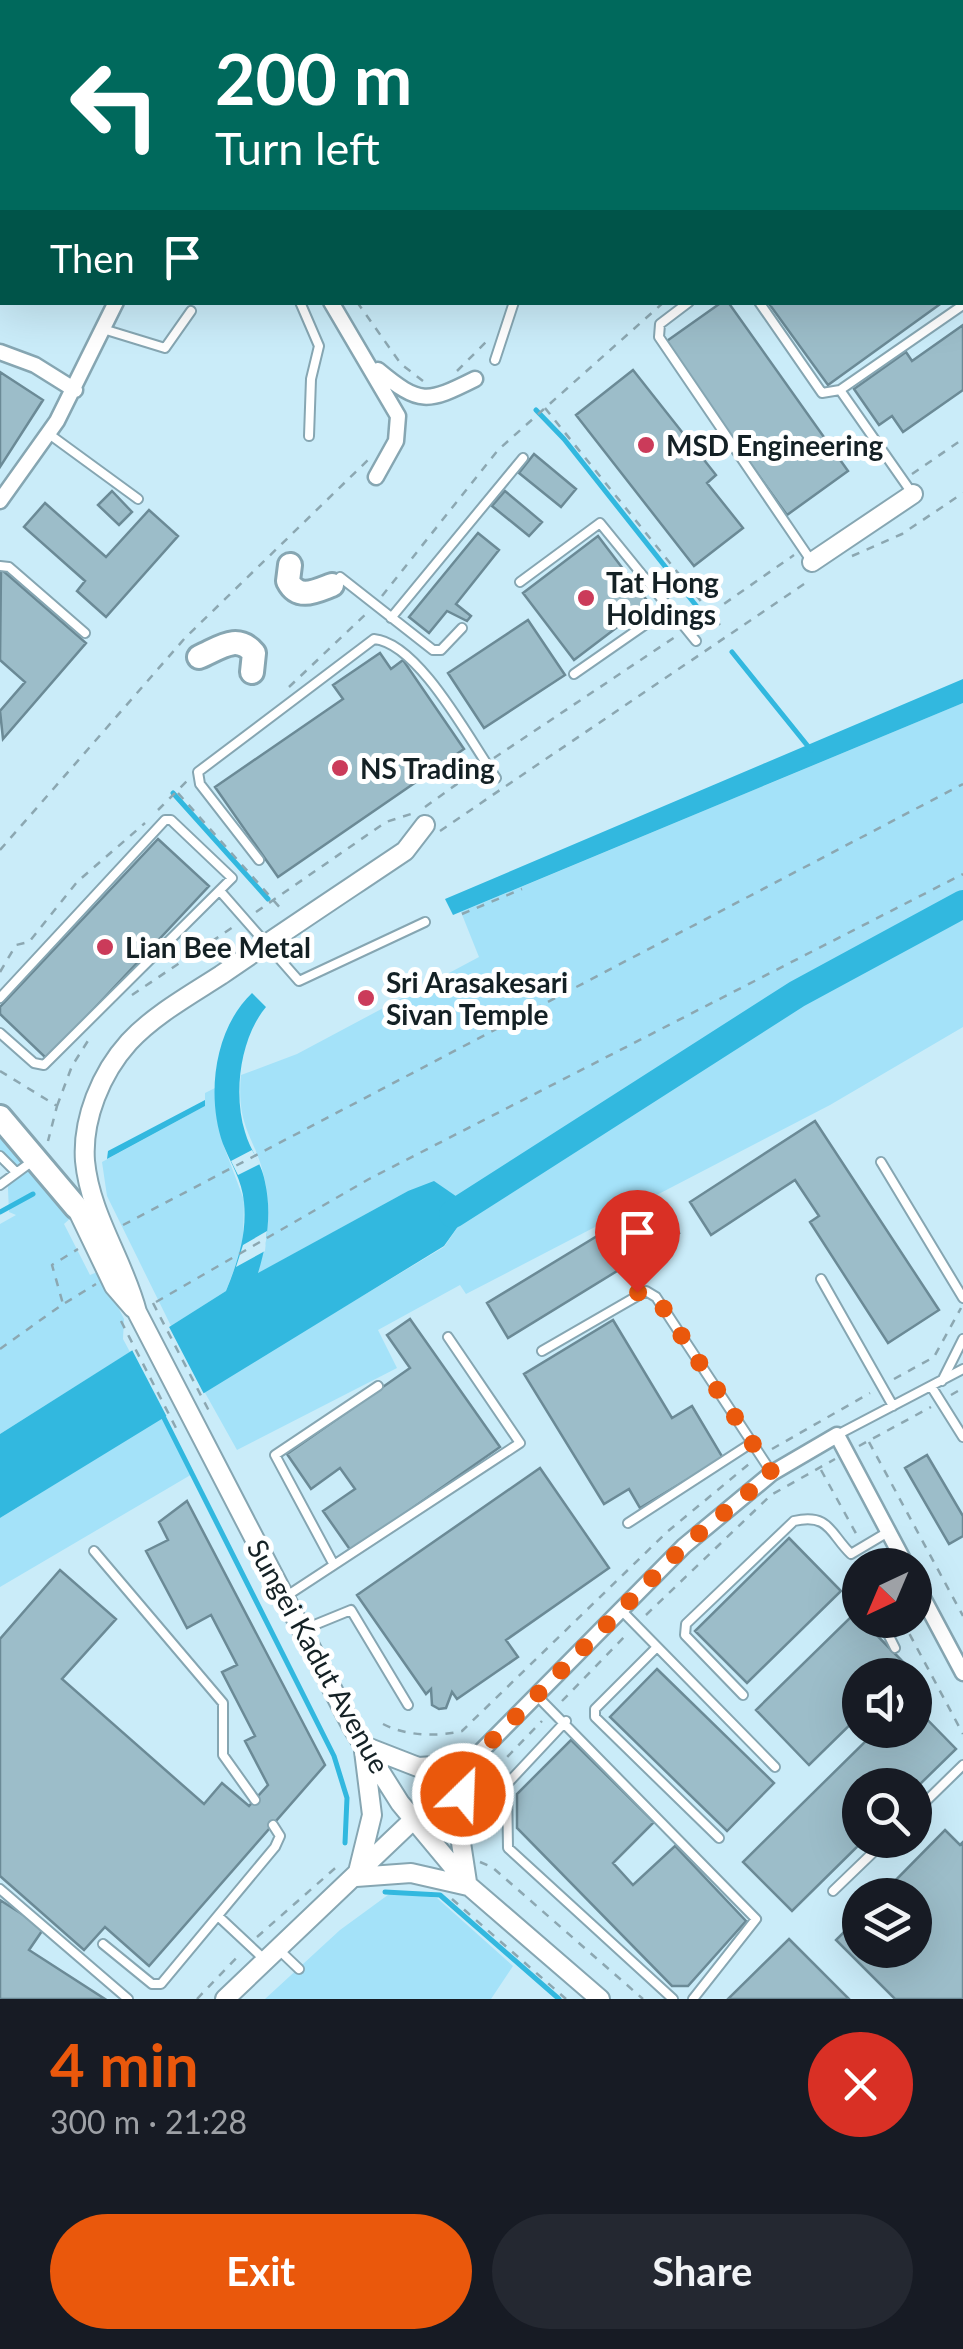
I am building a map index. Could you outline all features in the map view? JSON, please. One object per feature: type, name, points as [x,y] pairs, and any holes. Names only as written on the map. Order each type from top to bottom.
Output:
[{"type":"main road","points":[[290,564],[288,580],[298,592],[306,594],[336,581]]},
{"type":"main road","points":[[199,657],[235,641],[243,642],[254,653],[252,672]]},
{"type":"main road","points":[[0,1117],[38,1157],[76,1207]]},
{"type":"street","points":[[0,501],[49,434],[75,390],[115,305]]},
{"type":"street","points":[[333,306],[398,416],[396,441],[376,477]]},
{"type":"street","points":[[0,352],[35,365],[75,390]]},
{"type":"street","points":[[370,363],[419,399],[436,398],[475,379]]},
{"type":"street","points":[[814,569],[913,494]]},
{"type":"street","name":"Sungei Kadut Avenue","points":[[429,831],[144,1028],[116,1058],[97,1094],[86,1143],[89,1186],[143,1324],[364,1746],[414,1820],[468,1886],[600,1999]]},
{"type":"street","name":"Sungei Kadut Avenue","points":[[76,1207],[114,1286],[143,1324]]},
{"type":"street","points":[[225,1999],[270,1953],[356,1878],[684,1546],[772,1473],[836,1436],[897,1548]]},
{"type":"street","points":[[932,1614],[959,1656],[963,1673]]},
{"type":"street","points":[[356,1878],[372,1816],[364,1746],[418,1767],[469,1764]]},
{"type":"street","points":[[356,1878],[411,1873],[468,1886],[458,1823],[469,1764]]},
{"type":"lane","points":[[301,305],[319,346],[311,379],[309,436]]},
{"type":"lane","points":[[495,360],[513,305]]},
{"type":"lane","points":[[685,305],[660,324],[659,338],[814,569]]},
{"type":"lane","points":[[761,305],[822,394],[840,390],[963,305]]},
{"type":"lane","points":[[103,329],[165,348],[190,311]]},
{"type":"lane","points":[[840,390],[913,494]]},
{"type":"lane","points":[[49,434],[138,499]]},
{"type":"lane","points":[[391,618],[523,458]]},
{"type":"lane","points":[[520,582],[600,523],[696,641]]},
{"type":"lane","points":[[0,566],[9,567],[86,634]]},
{"type":"lane","points":[[336,581],[433,650],[440,650],[462,628]]},
{"type":"lane","points":[[574,674],[669,608]]},
{"type":"lane","points":[[259,860],[200,784],[198,772],[374,639],[384,640],[415,662],[496,778]]},
{"type":"lane","points":[[0,998],[165,820],[172,820],[232,878],[44,1066],[34,1063],[0,1033]]},
{"type":"lane","points":[[220,892],[300,981],[425,922]]},
{"type":"lane","points":[[0,1156],[15,1171]]},
{"type":"lane","points":[[0,1185],[38,1157]]},
{"type":"lane","points":[[881,1162],[963,1298]]},
{"type":"lane","points":[[821,1279],[892,1406]]},
{"type":"lane","points":[[542,1350],[646,1291],[656,1297],[772,1473]]},
{"type":"lane","points":[[285,1597],[520,1443],[448,1337]]},
{"type":"lane","points":[[942,1381],[963,1338]]},
{"type":"lane","points":[[836,1436],[963,1369]]},
{"type":"lane","points":[[334,1565],[274,1455],[378,1386]]},
{"type":"lane","points":[[932,1386],[958,1420],[963,1437]]},
{"type":"lane","points":[[628,1522],[750,1444]]},
{"type":"lane","points":[[743,1695],[685,1635],[686,1624],[794,1521],[811,1518],[826,1522],[845,1548]]},
{"type":"lane","points":[[864,1548],[888,1532]]},
{"type":"lane","points":[[94,1551],[222,1703],[223,1754],[255,1800]]},
{"type":"lane","points":[[302,1630],[351,1610],[408,1706]]},
{"type":"lane","points":[[622,1611],[774,1767]]},
{"type":"lane","points":[[890,1638],[895,1648]]},
{"type":"lane","points":[[657,1647],[595,1709],[595,1717],[718,1838]]},
{"type":"lane","points":[[537,1696],[756,1919],[694,1999]]},
{"type":"lane","points":[[566,1722],[507,1784],[508,1848],[672,1999]]},
{"type":"lane","points":[[932,1795],[963,1765]]},
{"type":"lane","points":[[103,1944],[157,1985],[275,1847],[280,1836],[273,1825]]},
{"type":"lane","points":[[833,1891],[867,1858]]},
{"type":"lane","points":[[0,1889],[128,1999]]},
{"type":"lane","points":[[218,1916],[248,1944],[300,1969]]},
{"type":"path","points":[[360,305],[402,364],[426,382]]},
{"type":"path","points":[[280,696],[374,606],[498,450],[661,305]]},
{"type":"path","points":[[452,376],[492,335]]},
{"type":"path","points":[[544,407],[720,625]]},
{"type":"path","points":[[0,850],[185,638],[373,454]]},
{"type":"path","points":[[850,557],[902,534],[963,493]]},
{"type":"path","points":[[429,831],[814,569]]},
{"type":"path","points":[[0,972],[7,955],[48,922],[77,882],[189,778]]},
{"type":"path","points":[[116,1229],[963,784]]},
{"type":"path","points":[[177,792],[282,911]]},
{"type":"path","points":[[143,1324],[240,1256],[369,1179],[963,874]]},
{"type":"path","points":[[462,914],[522,889]]},
{"type":"path","points":[[0,1070],[57,1106],[46,1150],[38,1157]]},
{"type":"path","points":[[63,1304],[52,1264],[83,1246]]},
{"type":"path","points":[[0,1349],[101,1281]]},
{"type":"path","points":[[146,1289],[143,1324],[192,1420]]},
{"type":"path","points":[[143,1324],[192,1420]]},
{"type":"path","points":[[478,1790],[636,1625],[772,1494],[963,1388]]},
{"type":"path","points":[[868,1441],[963,1616]]},
{"type":"path","points":[[820,1467],[864,1548]]},
{"type":"path","points":[[912,1638],[963,1734]]},
{"type":"path","points":[[197,1999],[248,1944],[346,1860]]},
{"type":"path","points":[[479,1861],[492,1867],[643,1999]]},
{"type":"path","points":[[445,1894],[566,1999]]},
{"type":"shaded area","points":[[963,679],[963,703],[453,915],[445,899]]},
{"type":"shaded area","points":[[963,703],[963,1027],[830,1105],[466,1294],[460,1285],[378,1330],[397,1368],[237,1450],[204,1391],[444,1247],[464,1218],[488,1200],[464,1201],[408,1191],[257,1274],[266,1240],[268,1205],[261,1166],[241,1108],[241,1075],[297,1054],[479,957],[461,912]]},
{"type":"shaded area","points":[[252,993],[266,1007],[245,1050],[240,1101],[245,1132],[267,1194],[268,1228],[258,1273],[408,1191],[434,1181],[463,1201],[484,1192],[488,1200],[464,1218],[444,1246],[0,1518],[0,1434],[226,1291],[241,1248],[244,1202],[218,1125],[215,1085],[229,1025]]},
{"type":"shaded area","points":[[217,1087],[223,1144],[244,1200],[243,1245],[226,1291],[171,1326],[107,1196],[102,1162],[205,1106],[205,1093]]},
{"type":"shaded area","points":[[205,1100],[205,1106],[107,1159],[108,1151]]},
{"type":"shaded area","points":[[0,1126],[73,1216],[64,1224],[90,1275],[100,1271],[124,1319],[123,1339],[130,1352],[0,1434],[0,1224],[16,1215],[9,1212],[7,1167],[0,1160]]},
{"type":"shaded area","points":[[165,1416],[194,1473],[0,1587],[0,1518]]},
{"type":"shaded area","points":[[392,1892],[437,1898],[513,1966],[491,1999],[265,1999],[340,1930]]},
{"type":"pier","points":[[252,1150],[260,1164],[238,1175],[231,1161]]},
{"type":"pier","points":[[267,1231],[265,1251],[236,1267],[243,1245]]},
{"type":"pier","points":[[167,1323],[205,1396],[168,1419],[130,1346]]},
{"type":"building","points":[[718,305],[730,305],[848,471],[787,515],[664,343]]},
{"type":"building","points":[[770,305],[939,305],[828,385]]},
{"type":"building","points":[[963,325],[963,390],[903,432],[892,416],[879,425],[854,389],[906,352],[912,361]]},
{"type":"building","name":"MSD Engineering","points":[[633,370],[716,475],[707,483],[743,528],[694,566],[576,415]]},
{"type":"building","points":[[0,372],[43,400],[0,467]]},
{"type":"building","points":[[534,454],[576,489],[561,507],[519,473]]},
{"type":"building","points":[[112,491],[132,512],[119,525],[98,505]]},
{"type":"building","points":[[505,491],[542,522],[529,536],[492,506]]},
{"type":"building","points":[[45,503],[106,557],[149,510],[178,536],[106,617],[77,591],[85,581],[24,527]]},
{"type":"building","points":[[478,533],[499,550],[456,604],[471,616],[467,621],[447,611],[429,633],[409,617]]},
{"type":"building","name":"Tat Hong Holdings","points":[[598,536],[649,603],[574,660],[523,593]]},
{"type":"building","points":[[1,569],[86,643],[3,739],[0,711],[25,682],[0,660]]},
{"type":"building","points":[[528,620],[565,675],[484,728],[448,673]]},
{"type":"building","name":"NS Trading","points":[[380,653],[391,669],[403,660],[464,749],[278,877],[215,787],[343,699],[333,685]]},
{"type":"building","name":"Lian Bee Metal","points":[[158,839],[209,886],[47,1059],[0,1014],[0,1007]]},
{"type":"building","points":[[815,1121],[939,1310],[888,1343],[810,1222],[819,1216],[795,1180],[711,1235],[690,1202]]},
{"type":"building","points":[[658,1199],[679,1233],[508,1338],[487,1303]]},
{"type":"building","points":[[410,1319],[500,1447],[351,1551],[323,1511],[355,1489],[340,1468],[311,1489],[287,1454],[410,1368],[387,1335]]},
{"type":"building","points":[[613,1320],[672,1418],[692,1406],[723,1458],[640,1508],[629,1489],[604,1504],[524,1374]]},
{"type":"building","points":[[927,1455],[963,1516],[963,1536],[949,1544],[905,1468]]},
{"type":"building","points":[[540,1468],[609,1568],[506,1640],[518,1657],[457,1699],[452,1692],[446,1708],[439,1709],[432,1705],[431,1689],[426,1694],[357,1595]]},
{"type":"building","points":[[187,1501],[325,1765],[149,1966],[105,1927],[84,1950],[0,1876],[0,1639],[60,1570],[116,1619],[62,1679],[204,1804],[222,1783],[249,1806],[268,1785],[245,1741],[255,1736],[222,1672],[237,1665],[211,1615],[187,1628],[146,1551],[168,1540],[159,1522]]},
{"type":"building","points":[[789,1538],[841,1591],[747,1683],[695,1631]]},
{"type":"building","points":[[842,1626],[842,1638],[880,1638],[899,1658],[842,1658],[842,1733],[809,1765],[756,1710]]},
{"type":"building","points":[[657,1669],[774,1783],[727,1831],[610,1717]]},
{"type":"building","points":[[932,1724],[956,1749],[932,1772],[932,1768],[842,1768],[842,1858],[846,1858],[792,1911],[743,1862],[859,1748],[932,1748]]},
{"type":"building","points":[[571,1740],[654,1822],[613,1863],[633,1885],[675,1846],[746,1921],[688,1986],[672,1986],[517,1828],[517,1794]]},
{"type":"building","points":[[945,1830],[960,1845],[963,1842],[963,1999],[895,1999],[864,1968],[932,1968],[932,1878],[898,1878],[917,1858],[932,1858],[932,1843]]},
{"type":"building","points":[[0,1900],[44,1928],[29,1950],[105,1999],[0,1999]]},
{"type":"building","points":[[789,1939],[849,1999],[728,1999]]},
{"type":"waterway","points":[[536,410],[564,439],[698,608]]},
{"type":"waterway","points":[[732,652],[811,750]]},
{"type":"waterway","points":[[173,793],[268,899]]},
{"type":"waterway","points":[[453,1214],[797,994],[963,904]]},
{"type":"waterway","points":[[0,1212],[33,1194]]},
{"type":"waterway","points":[[162,1414],[334,1756],[347,1798],[345,1843]]},
{"type":"waterway","points":[[385,1892],[440,1895],[559,1999]]},
{"type":"place","name":"MSD Engineering","points":[[646,445]]},
{"type":"place","name":"Tat Hong Holdings","points":[[586,598]]},
{"type":"place","name":"NS Trading","points":[[340,768]]},
{"type":"place","name":"Lian Bee Metal","points":[[105,947]]},
{"type":"place","name":"Sri Arasakesari Sivan Temple","points":[[366,998]]},
{"type":"route","points":[[463,1794],[469,1764],[684,1546],[772,1473],[656,1297],[646,1291],[637,1292]]}]
